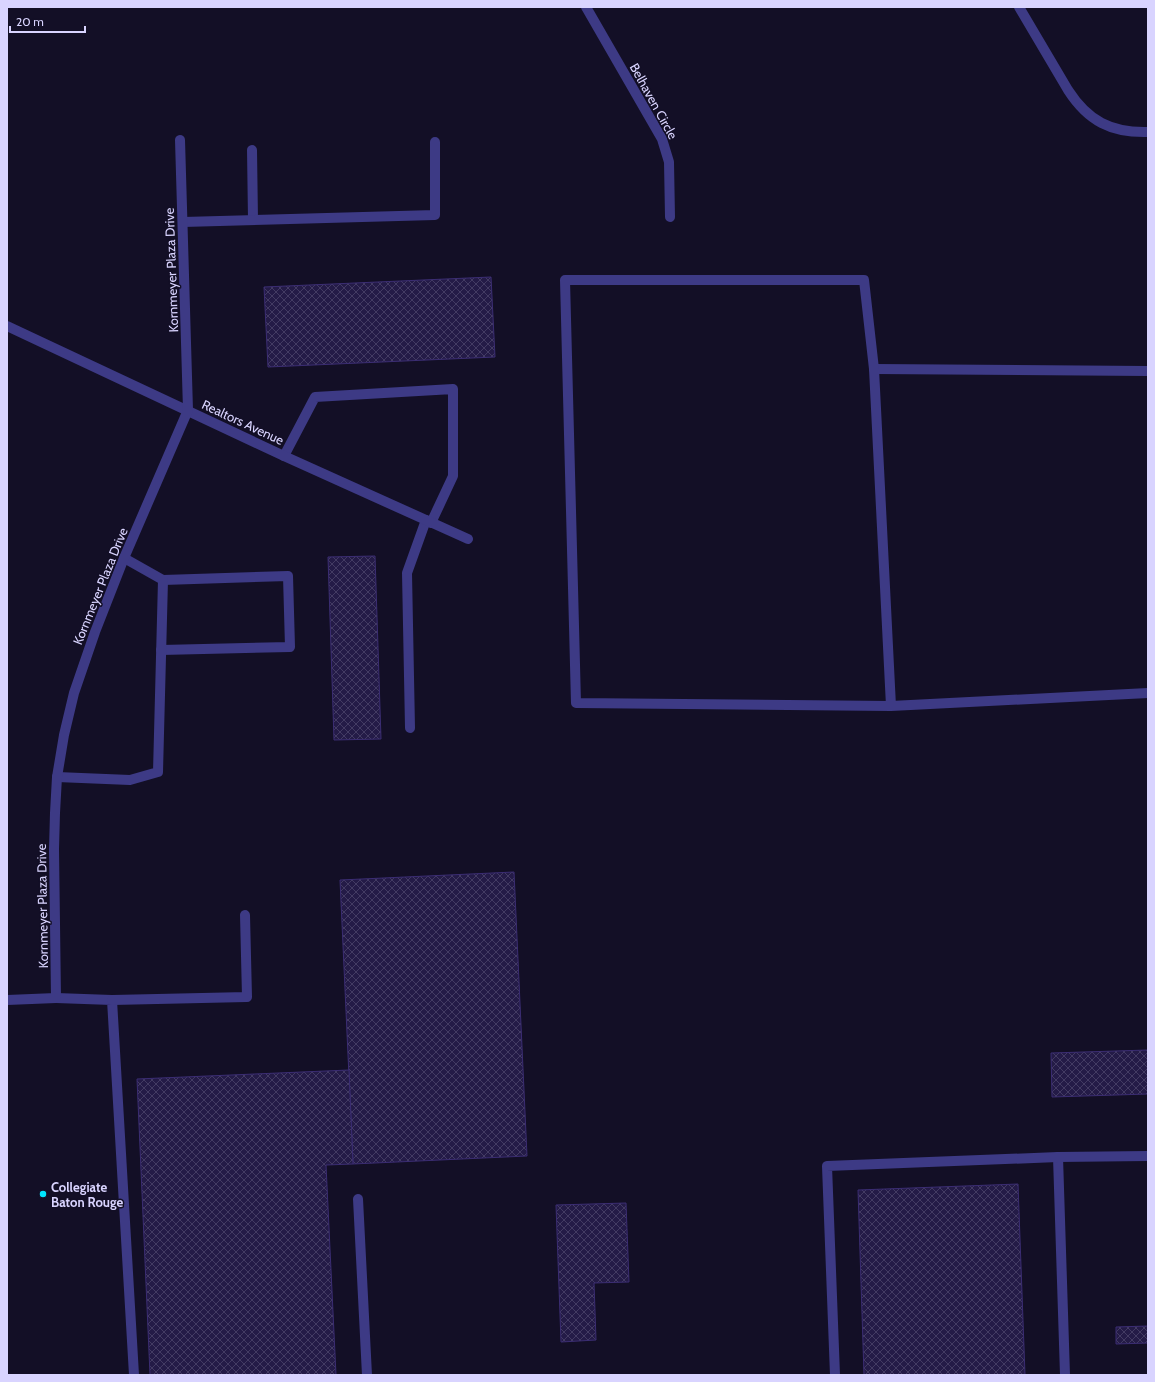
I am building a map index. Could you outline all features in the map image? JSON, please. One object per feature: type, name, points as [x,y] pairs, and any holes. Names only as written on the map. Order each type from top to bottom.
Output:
[{"type":"street","name":"Belhaven Circle","points":[[586,7],[662,139],[669,162],[670,217]]},
{"type":"street","points":[[1019,7],[1076,103],[1085,112],[1109,127],[1124,131],[1148,132]]},
{"type":"street","name":"Kornmeyer Plaza Drive","points":[[56,998],[54,849],[57,777],[64,735],[74,693],[95,632],[124,558],[188,410],[180,140]]},
{"type":"street","points":[[183,222],[435,215],[435,142]]},
{"type":"street","points":[[252,150],[253,220]]},
{"type":"street","points":[[891,706],[874,369],[864,280],[565,280],[576,704],[891,706],[1148,693]]},
{"type":"street","name":"Realtors Avenue","points":[[7,326],[284,456],[468,539]]},
{"type":"street","points":[[874,369],[1148,371]]},
{"type":"street","points":[[284,456],[316,397],[453,388],[453,476],[429,521],[407,573],[410,728]]},
{"type":"street","points":[[124,558],[163,580],[288,576],[290,647],[161,650]]},
{"type":"street","points":[[57,777],[130,780],[158,772],[163,580]]},
{"type":"street","points":[[7,1000],[56,998],[112,1000],[248,997],[245,914]]},
{"type":"street","points":[[112,1000],[134,1375]]},
{"type":"street","points":[[834,1375],[827,1166],[1058,1157],[1148,1156]]},
{"type":"street","points":[[1058,1157],[1065,1375]]},
{"type":"street","points":[[358,1199],[367,1375]]},
{"type":"building","points":[[491,277],[495,357],[268,367],[264,287]]},
{"type":"building","points":[[375,556],[381,739],[334,740],[328,557]]},
{"type":"building","points":[[514,872],[527,1156],[353,1164],[340,880]]},
{"type":"building","points":[[1148,1050],[1148,1094],[1052,1097],[1051,1053]]},
{"type":"building","points":[[349,1070],[353,1164],[326,1165],[336,1375],[150,1375],[137,1079]]},
{"type":"building","points":[[1018,1184],[1025,1375],[864,1375],[858,1190]]},
{"type":"building","points":[[626,1203],[629,1282],[594,1283],[596,1340],[561,1342],[556,1205]]},
{"type":"building","points":[[1148,1326],[1148,1343],[1116,1344],[1116,1327]]},
{"type":"place","name":"Collegiate Baton Rouge","points":[[43,1194]]}]
